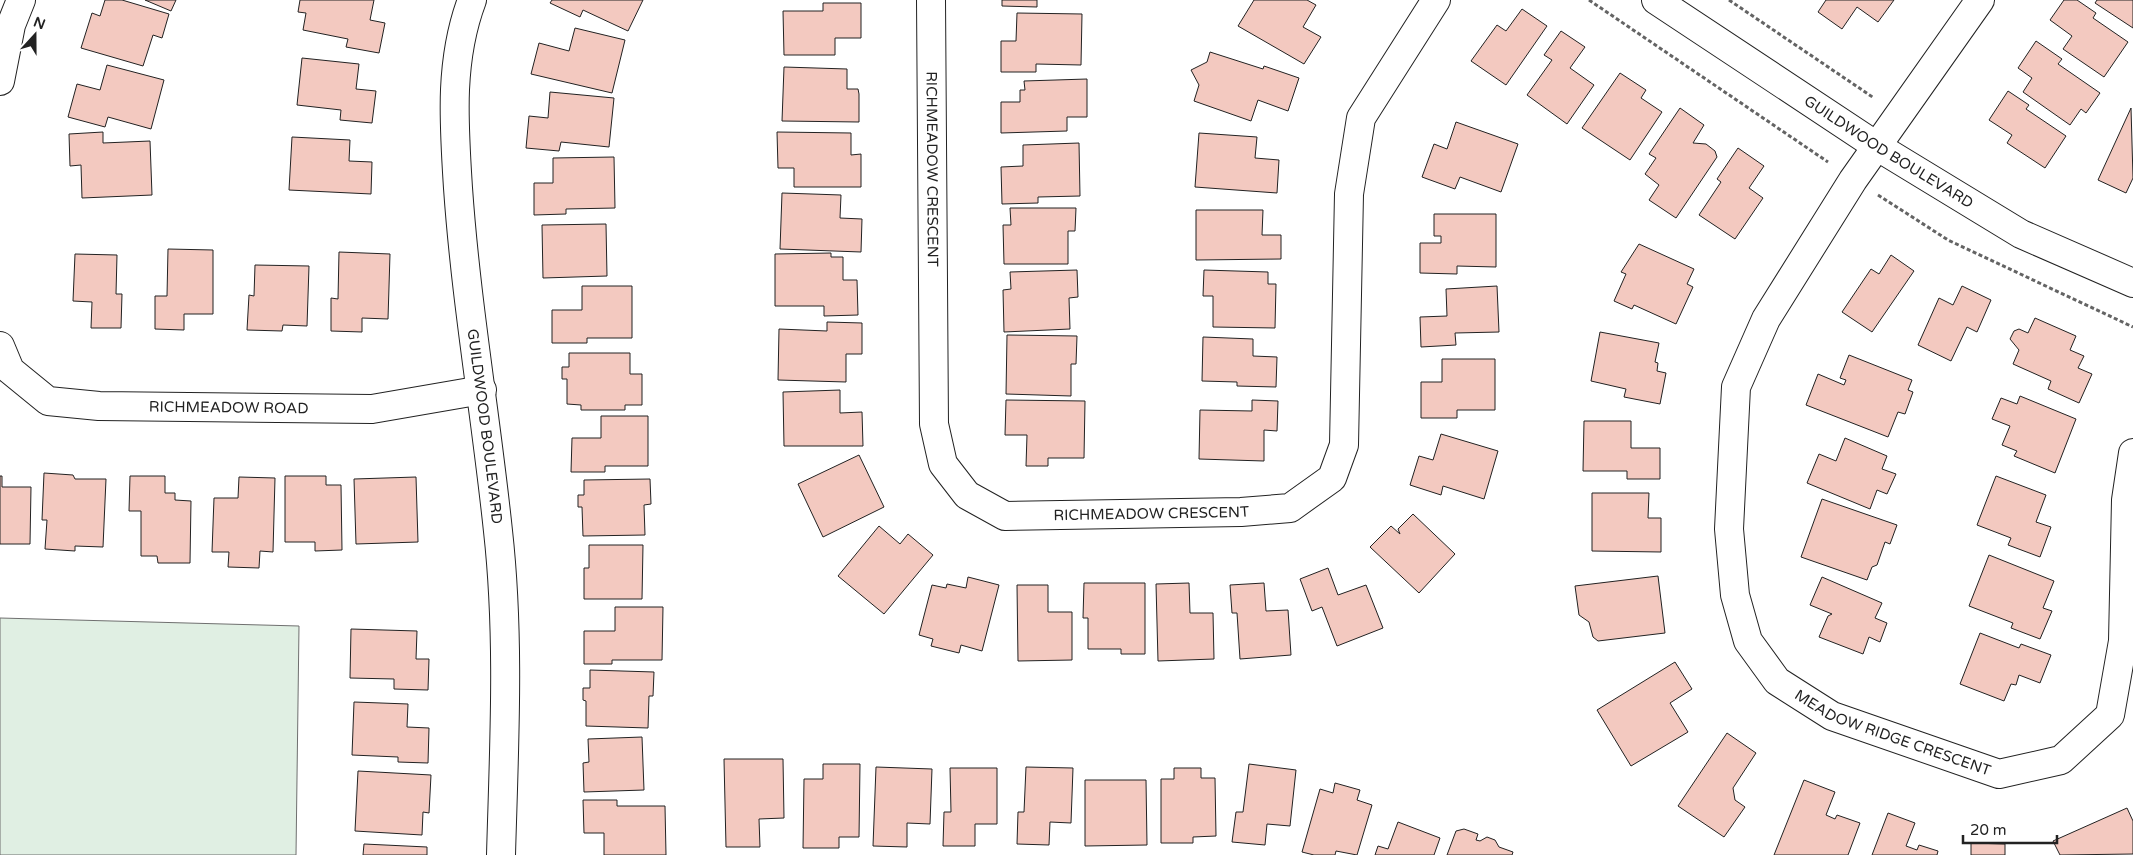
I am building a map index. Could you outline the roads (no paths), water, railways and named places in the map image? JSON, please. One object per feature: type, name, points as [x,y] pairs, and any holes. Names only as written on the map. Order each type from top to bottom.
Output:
[{"type":"street","points":[[0,80],[11,25],[21,0]]},
{"type":"street","name":"GUILDWOOD BOULEVARD","points":[[472,0],[462,26],[453,106],[463,259],[482,390],[499,533],[506,648],[502,855]]},
{"type":"street","name":"RICHMEADOW CRESCENT","points":[[931,0],[934,424],[943,464],[961,488],[967,495],[1005,516],[1241,512],[1290,508],[1332,478],[1344,445],[1349,194],[1361,118],[1436,0]]},
{"type":"street","name":"GUILDWOOD BOULEVARD","points":[[1656,0],[1878,147],[2021,234],[2133,283]]},
{"type":"street","name":"MEADOW RIDGE CRESCENT","points":[[1980,0],[1853,180],[1766,319],[1736,387],[1729,529],[1735,595],[1748,641],[1777,681],[1832,716],[1999,774],[2061,760],[2110,715],[2123,641],[2126,500],[2133,453]]},
{"type":"street","name":"RICHMEADOW ROAD","points":[[0,346],[10,370],[48,400],[99,406],[372,409],[482,390]]}]
